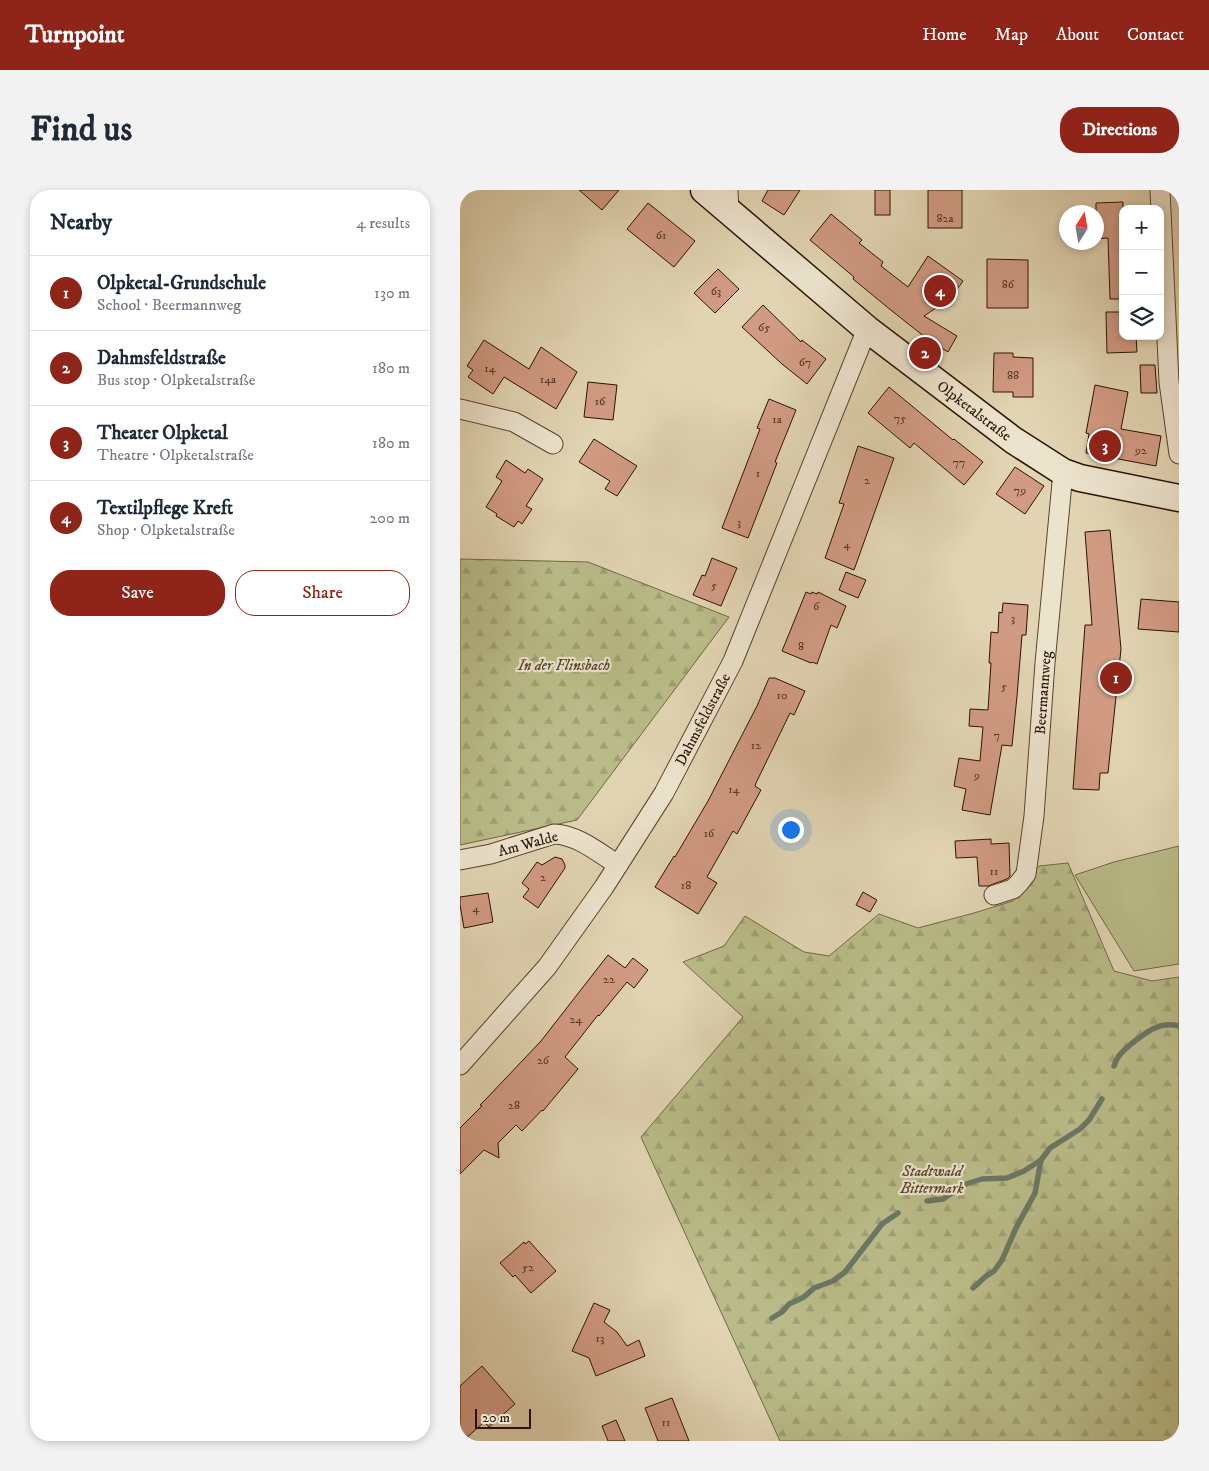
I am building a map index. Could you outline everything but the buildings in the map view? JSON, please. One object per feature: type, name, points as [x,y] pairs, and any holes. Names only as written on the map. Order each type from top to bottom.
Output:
[{"type":"street","name":"Olpketalstraße","points":[[704,190],[728,200],[867,329],[1012,440],[1063,472],[1089,480],[1179,498]]},
{"type":"street","points":[[1160,190],[1169,382],[1179,454]]},
{"type":"street","name":"Dahmsfeldstraße","points":[[460,1065],[547,967],[604,887],[664,793],[733,661],[867,329]]},
{"type":"street","points":[[460,409],[514,422],[552,444]]},
{"type":"street","name":"Beermannweg","points":[[994,895],[1013,889],[1026,874],[1034,816],[1045,663],[1063,472]]},
{"type":"street","name":"Am Walde","points":[[460,860],[491,854],[554,834],[564,834],[575,838],[618,865]]},
{"type":"green space","name":"In der Flinsbach","points":[[460,559],[588,562],[729,617],[577,820],[460,845]]},
{"type":"green space","points":[[1179,846],[1179,964],[1134,971],[1075,875],[1114,862]]},
{"type":"green space","name":"Stadtwald Bittermark","points":[[1068,863],[1114,971],[1152,981],[1179,977],[1179,1441],[780,1441],[641,1137],[743,1017],[683,962],[724,946],[745,916],[804,952],[829,956],[879,914],[918,928],[974,913],[1013,901],[1039,866]]},
{"type":"waterway","points":[[1114,1066],[1122,1052],[1147,1032],[1165,1025],[1179,1026]]},
{"type":"waterway","points":[[927,1201],[943,1199],[966,1184],[982,1179],[1007,1178],[1024,1171],[1041,1160],[1050,1148],[1080,1129],[1089,1120],[1102,1099]]},
{"type":"waterway","points":[[973,1288],[994,1271],[1002,1260],[1016,1228],[1035,1193],[1041,1160]]},
{"type":"waterway","points":[[772,1318],[782,1312],[789,1304],[804,1297],[814,1288],[833,1281],[845,1272],[882,1224],[898,1213]]},
{"type":"place","name":"Textilpflege Kreft","points":[[940,291]]},
{"type":"place","name":"Dahmsfeldstraße","points":[[925,353]]},
{"type":"place","name":"Theater Olpketal","points":[[1105,446]]},
{"type":"place","name":"Olpketal-Grundschule","points":[[1116,678]]}]
